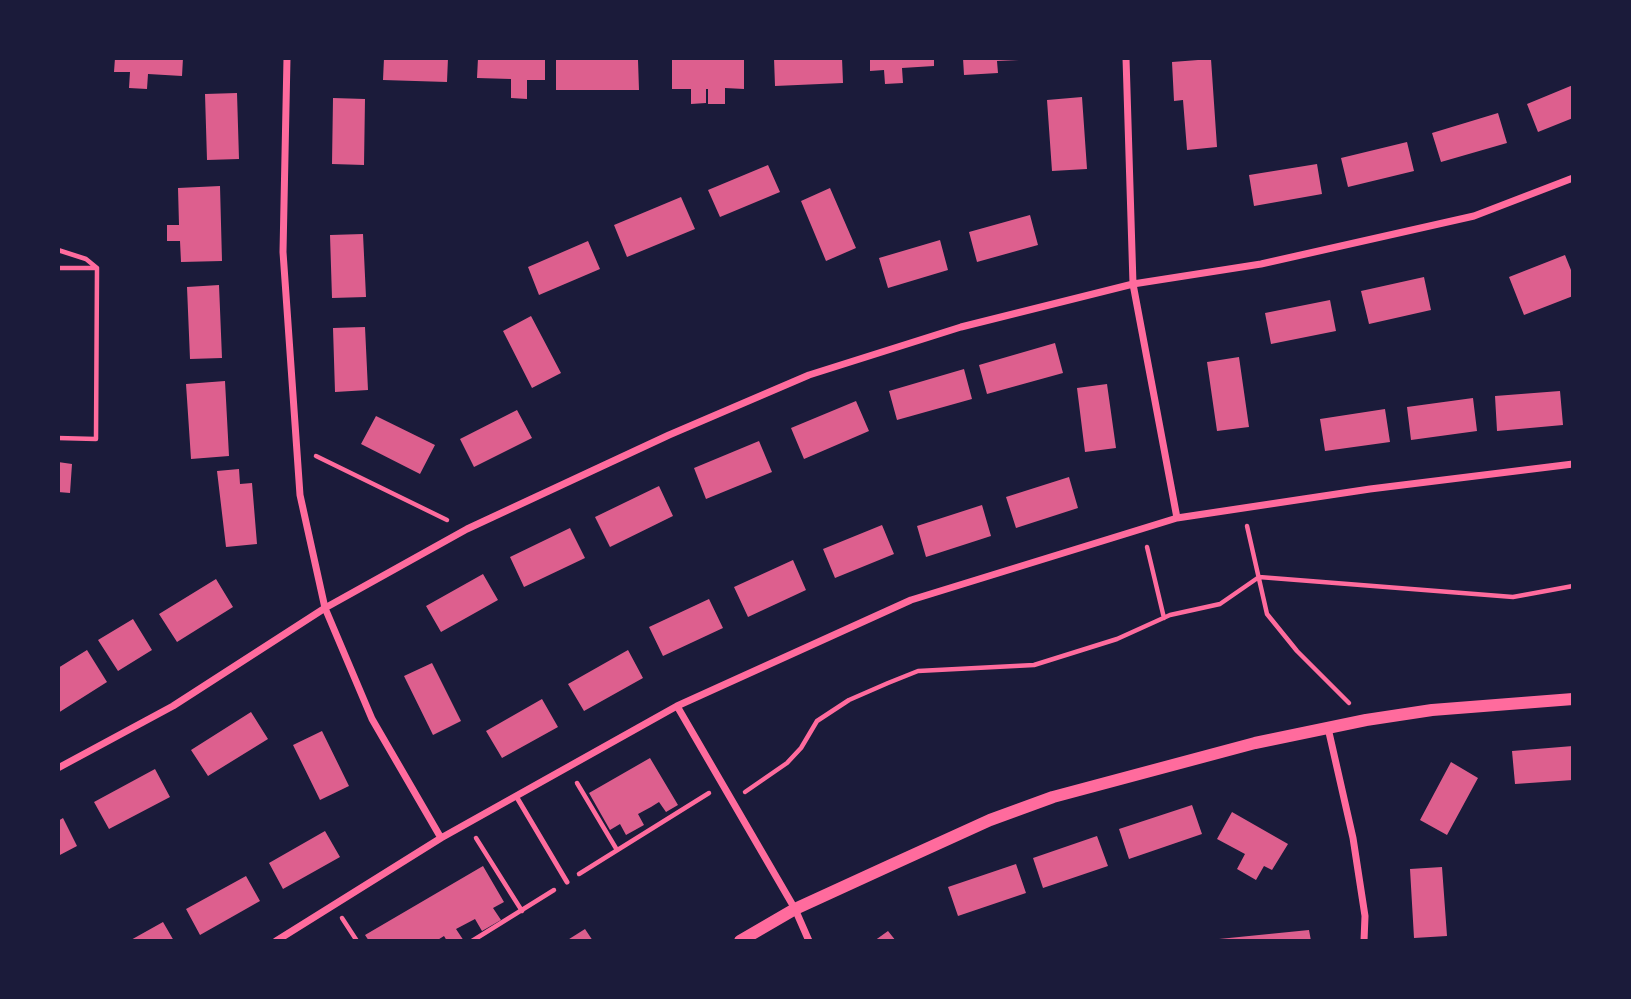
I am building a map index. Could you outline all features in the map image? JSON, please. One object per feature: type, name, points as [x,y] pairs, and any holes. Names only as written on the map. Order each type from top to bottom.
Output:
[{"type":"street","points":[[287,58],[283,252],[300,495],[325,608],[372,719],[441,838]]},
{"type":"street","points":[[1126,58],[1133,284],[1177,518]]},
{"type":"street","points":[[58,768],[173,706],[325,608],[467,529],[669,435],[809,375],[961,327],[1133,284],[1261,264],[1474,216],[1573,178]]},
{"type":"street","points":[[275,941],[291,938],[334,905],[441,838],[677,706],[911,600],[1177,518],[1370,489],[1573,464]]},
{"type":"street","points":[[740,941],[795,909],[990,820],[1053,797],[1255,743],[1327,727],[1432,710],[1573,699]]},
{"type":"street","points":[[677,706],[795,909],[809,941]]},
{"type":"street","points":[[1327,727],[1353,838],[1365,916],[1364,941]]},
{"type":"lane","points":[[516,796],[567,882]]},
{"type":"path","points":[[58,250],[86,259],[97,268]]},
{"type":"path","points":[[58,268],[97,268]]},
{"type":"path","points":[[58,438],[96,439],[97,268]]},
{"type":"path","points":[[296,447],[467,529]]},
{"type":"path","points":[[1243,508],[1267,614],[1297,650],[1366,720]]},
{"type":"path","points":[[1142,529],[1164,618]]},
{"type":"path","points":[[732,802],[787,763],[801,748],[817,721],[849,700],[888,683],[918,671],[1034,665],[1117,639],[1164,618],[1220,604],[1259,577],[1513,597],[1573,586]]},
{"type":"path","points":[[567,768],[617,850]]},
{"type":"path","points":[[472,941],[722,785]]},
{"type":"path","points":[[467,823],[522,911]]},
{"type":"path","points":[[334,905],[357,941]]},
{"type":"building","points":[[115,58],[183,58],[182,76],[148,74],[147,89],[129,88],[130,72],[114,72]]},
{"type":"building","points":[[384,58],[448,58],[447,82],[383,80]]},
{"type":"building","points":[[478,58],[545,58],[545,80],[527,80],[527,99],[511,98],[511,79],[477,78]]},
{"type":"building","points":[[672,58],[744,58],[744,89],[725,88],[725,104],[708,104],[706,89],[706,103],[691,104],[691,89],[672,89]]},
{"type":"building","points":[[774,58],[842,58],[843,83],[775,86]]},
{"type":"building","points":[[870,58],[934,58],[934,66],[902,68],[903,83],[885,84],[884,70],[870,71]]},
{"type":"building","points":[[963,58],[1019,60],[997,61],[998,73],[964,75]]},
{"type":"building","points":[[1211,59],[1217,147],[1187,150],[1183,100],[1174,101],[1172,62]]},
{"type":"building","points":[[556,60],[638,60],[639,90],[556,90]]},
{"type":"building","points":[[1573,85],[1573,118],[1538,132],[1527,104]]},
{"type":"building","points":[[237,93],[239,159],[207,160],[205,94]]},
{"type":"building","points":[[1082,97],[1087,169],[1052,171],[1047,100]]},
{"type":"building","points":[[333,98],[365,99],[364,165],[332,164]]},
{"type":"building","points":[[1498,113],[1507,143],[1441,162],[1432,133]]},
{"type":"building","points":[[1407,142],[1414,171],[1348,187],[1341,158]]},
{"type":"building","points":[[1317,164],[1322,194],[1254,206],[1249,175]]},
{"type":"building","points":[[768,165],[780,192],[720,217],[708,190]]},
{"type":"building","points":[[220,186],[222,261],[181,262],[180,241],[167,241],[167,225],[179,225],[178,188]]},
{"type":"building","points":[[830,188],[856,248],[826,261],[801,201]]},
{"type":"building","points":[[681,197],[695,229],[627,257],[614,225]]},
{"type":"building","points":[[1030,215],[1038,245],[977,262],[969,232]]},
{"type":"building","points":[[363,234],[366,297],[332,298],[330,235]]},
{"type":"building","points":[[940,240],[948,270],[888,288],[879,258]]},
{"type":"building","points":[[588,241],[600,269],[539,295],[528,267]]},
{"type":"building","points":[[1565,255],[1573,275],[1573,296],[1524,315],[1509,277]]},
{"type":"building","points":[[1424,277],[1431,310],[1369,324],[1361,291]]},
{"type":"building","points":[[219,285],[222,358],[190,359],[187,287]]},
{"type":"building","points":[[1330,300],[1336,331],[1271,344],[1265,313]]},
{"type":"building","points":[[531,316],[561,373],[532,388],[503,331]]},
{"type":"building","points":[[365,327],[368,390],[335,392],[333,328]]},
{"type":"building","points":[[1055,343],[1063,373],[987,394],[979,365]]},
{"type":"building","points":[[1239,357],[1249,427],[1217,431],[1207,362]]},
{"type":"building","points":[[964,369],[972,399],[897,420],[889,391]]},
{"type":"building","points":[[225,381],[229,456],[191,459],[186,384]]},
{"type":"building","points":[[1107,384],[1116,448],[1085,452],[1077,388]]},
{"type":"building","points":[[1560,391],[1563,425],[1497,431],[1495,396]]},
{"type":"building","points":[[1473,398],[1477,431],[1411,440],[1407,407]]},
{"type":"building","points":[[856,401],[869,431],[804,459],[791,428]]},
{"type":"building","points":[[1385,409],[1390,442],[1325,451],[1320,419]]},
{"type":"building","points":[[517,410],[532,438],[474,467],[460,439]]},
{"type":"building","points":[[376,416],[435,445],[420,474],[361,444]]},
{"type":"building","points":[[759,441],[772,472],[706,499],[694,468]]},
{"type":"building","points":[[58,462],[72,464],[70,493],[58,492]]},
{"type":"building","points":[[239,469],[240,484],[252,483],[257,544],[226,547],[217,471]]},
{"type":"building","points":[[1069,477],[1078,508],[1016,528],[1006,497]]},
{"type":"building","points":[[659,486],[673,516],[610,547],[595,517]]},
{"type":"building","points":[[982,505],[991,536],[926,557],[917,526]]},
{"type":"building","points":[[882,525],[894,554],[835,578],[823,549]]},
{"type":"building","points":[[570,528],[585,558],[524,587],[510,557]]},
{"type":"building","points":[[793,560],[806,590],[748,617],[734,587]]},
{"type":"building","points":[[483,574],[498,600],[441,632],[426,606]]},
{"type":"building","points":[[216,579],[233,607],[177,642],[159,614]]},
{"type":"building","points":[[709,599],[723,628],[663,656],[649,627]]},
{"type":"building","points":[[133,619],[152,650],[118,671],[98,640]]},
{"type":"building","points":[[87,650],[107,682],[58,713],[58,668]]},
{"type":"building","points":[[628,650],[643,678],[584,711],[568,684]]},
{"type":"building","points":[[432,663],[461,721],[433,735],[404,676]]},
{"type":"building","points":[[542,699],[558,727],[502,758],[486,731]]},
{"type":"building","points":[[251,712],[268,739],[208,776],[191,750]]},
{"type":"building","points":[[322,731],[349,786],[320,800],[293,745]]},
{"type":"building","points":[[1573,746],[1573,780],[1515,784],[1512,751]]},
{"type":"building","points":[[650,758],[678,805],[666,812],[659,802],[638,814],[644,825],[626,835],[620,824],[610,830],[589,793]]},
{"type":"building","points":[[1451,762],[1478,778],[1447,835],[1420,820]]},
{"type":"building","points":[[155,769],[170,797],[109,829],[94,802]]},
{"type":"building","points":[[1192,805],[1202,834],[1129,859],[1119,829]]},
{"type":"building","points":[[1232,812],[1288,844],[1272,870],[1264,866],[1256,880],[1237,869],[1245,854],[1217,839]]},
{"type":"building","points":[[63,818],[77,846],[58,856],[58,821]]},
{"type":"building","points":[[325,831],[340,857],[283,889],[269,863]]},
{"type":"building","points":[[1097,836],[1108,866],[1043,888],[1033,858]]},
{"type":"building","points":[[1016,864],[1026,893],[958,916],[948,887]]},
{"type":"building","points":[[483,866],[504,902],[493,908],[501,920],[482,931],[475,919],[456,929],[464,941],[447,941],[444,936],[436,941],[369,941],[365,935]]},
{"type":"building","points":[[1442,867],[1447,936],[1414,938],[1410,869]]},
{"type":"building","points":[[246,876],[260,901],[200,935],[186,909]]},
{"type":"building","points":[[163,922],[174,941],[129,941]]},
{"type":"building","points":[[585,929],[593,941],[566,941]]},
{"type":"building","points":[[1309,930],[1311,941],[1219,941],[1219,939]]},
{"type":"building","points":[[888,931],[896,941],[874,941]]}]
